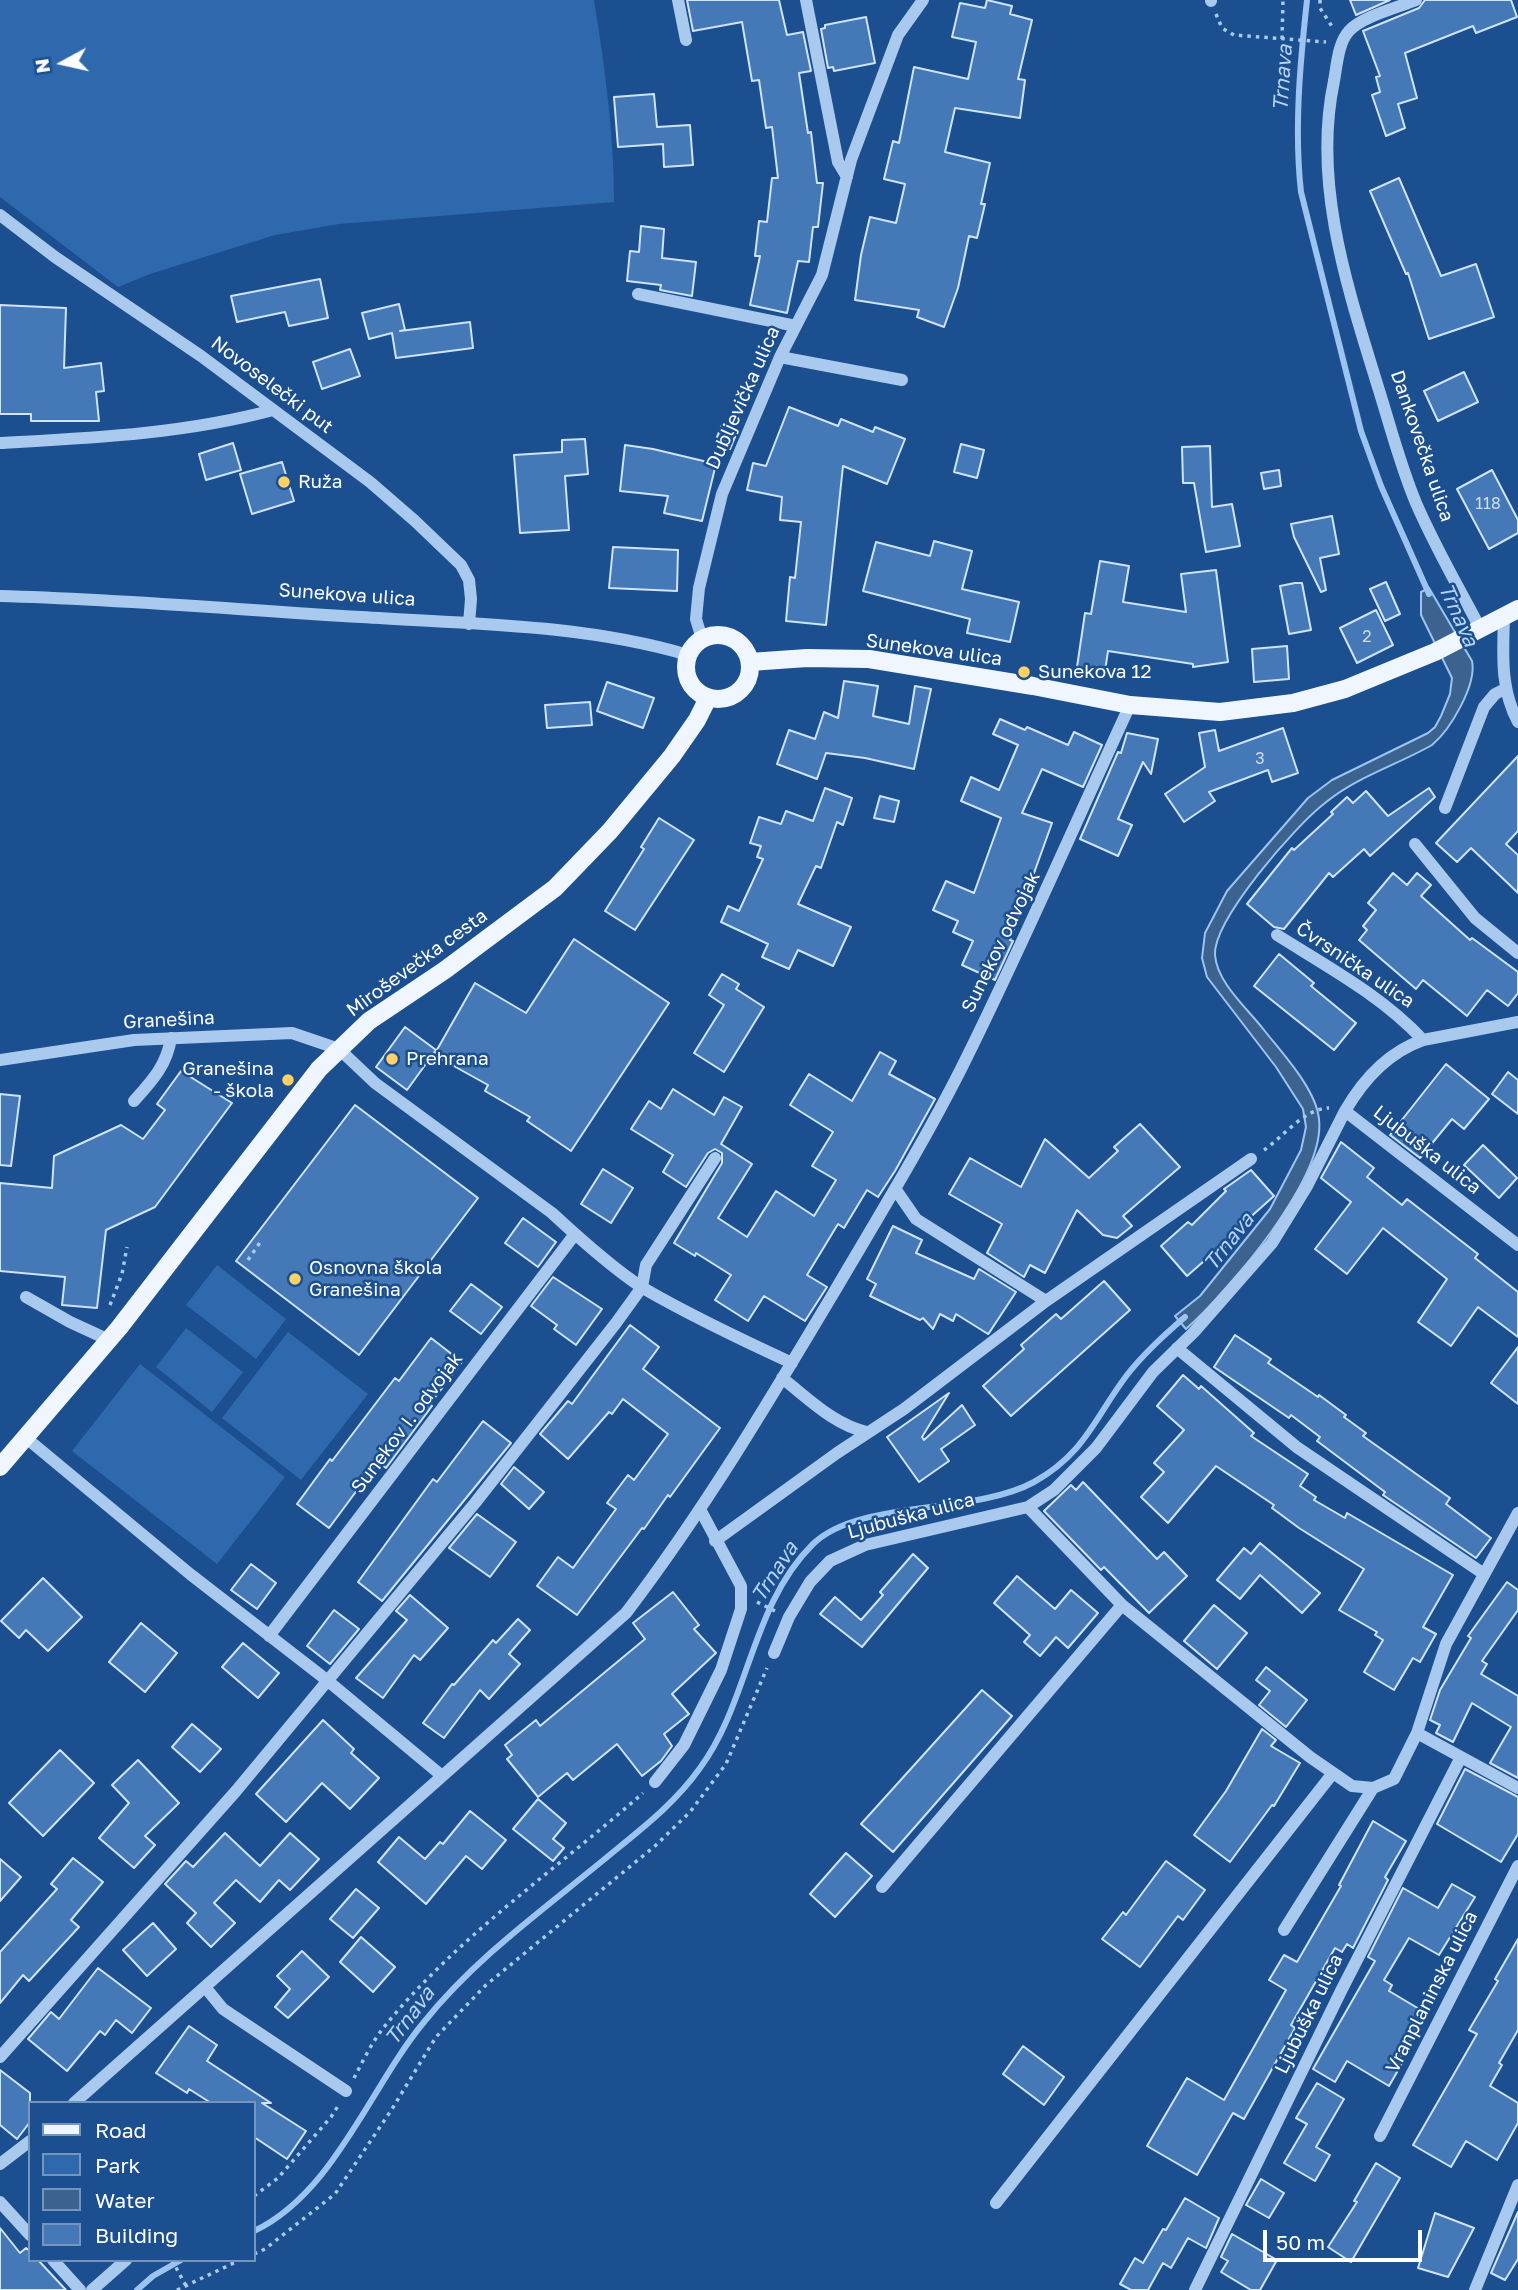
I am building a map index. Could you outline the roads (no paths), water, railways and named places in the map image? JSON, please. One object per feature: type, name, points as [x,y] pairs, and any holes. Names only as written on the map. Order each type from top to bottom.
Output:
[{"type":"main road","points":[[1481,630],[1511,613]]},
{"type":"main road","name":"Sunekova ulica","points":[[750,662],[807,658],[869,659],[1130,705],[1220,712],[1293,703],[1345,689],[1481,630]]},
{"type":"main road","points":[[712,635],[732,638],[741,644],[750,662],[746,684],[729,698],[719,700],[698,693],[687,676],[688,655],[702,639],[712,635]]},
{"type":"main road","name":"Miroševečka cesta","points":[[0,1467],[101,1336],[339,1049],[369,1021],[445,970],[555,888],[610,831],[672,756],[697,720],[708,698]]},
{"type":"street","points":[[678,0],[686,40]]},
{"type":"street","points":[[806,0],[838,162],[847,177]]},
{"type":"street","points":[[909,0],[914,13]]},
{"type":"street","name":"Dubljevička ulica","points":[[702,639],[696,619],[699,587],[722,494],[780,357],[822,275],[851,160],[898,35],[923,0]]},
{"type":"street","name":"Dankovečka ulica","points":[[1416,0],[1360,22],[1348,31],[1342,42],[1330,111],[1327,175],[1334,225],[1367,348],[1415,500],[1481,630]]},
{"type":"street","name":"Novoselečki put","points":[[0,215],[55,257],[201,356],[370,482],[461,565],[469,580],[469,624]]},
{"type":"street","points":[[638,294],[796,326]]},
{"type":"street","points":[[780,357],[902,380]]},
{"type":"street","points":[[0,443],[122,435],[230,422],[273,410]]},
{"type":"street","name":"Sunekova ulica","points":[[0,596],[469,624],[597,635],[688,655]]},
{"type":"street","points":[[1511,613],[1503,659],[1505,689],[1518,722]]},
{"type":"street","points":[[1445,808],[1484,707],[1495,694],[1505,689]]},
{"type":"street","name":"Sunekov odvojak","points":[[782,1378],[896,1190],[960,1071],[1056,872],[1130,705]]},
{"type":"street","points":[[1415,844],[1475,918],[1518,953]]},
{"type":"street","name":"Čvrsnička ulica","points":[[1277,935],[1378,1000],[1403,1019],[1423,1040]]},
{"type":"street","points":[[1345,1111],[1357,1090],[1368,1078],[1395,1056],[1423,1040],[1518,1022]]},
{"type":"street","name":"Granešina","points":[[0,1060],[97,1045],[171,1038],[292,1033],[339,1049]]},
{"type":"street","points":[[134,1101],[168,1056],[171,1038]]},
{"type":"street","points":[[339,1049],[375,1083],[552,1213],[642,1287],[729,1334],[792,1363]]},
{"type":"street","name":"Ljubuška ulica","points":[[774,1653],[789,1617],[810,1582],[830,1561],[865,1545],[1028,1507],[1054,1490],[1096,1448],[1153,1372],[1272,1243],[1307,1186],[1345,1111],[1518,1245]]},
{"type":"street","points":[[0,2057],[236,1791],[475,1503],[642,1287],[646,1265],[715,1158]]},
{"type":"street","points":[[715,1541],[867,1432],[886,1423],[1046,1301],[1251,1159]]},
{"type":"street","points":[[896,1190],[916,1219],[1046,1301]]},
{"type":"street","name":"Sunekov I. odvojak","points":[[269,1636],[575,1234]]},
{"type":"street","points":[[26,1297],[101,1336]]},
{"type":"street","points":[[1177,1348],[1298,1448],[1484,1574]]},
{"type":"street","points":[[76,2101],[441,1775],[536,1695],[626,1612],[701,1511],[782,1378],[835,1419],[852,1429],[867,1432]]},
{"type":"street","points":[[25,1437],[190,1574],[328,1681],[441,1775]]},
{"type":"street","points":[[1028,1507],[1122,1605],[1310,1757],[1352,1786],[1373,1788],[1394,1779],[1417,1733],[1446,1644],[1518,1513]]},
{"type":"street","points":[[654,1782],[684,1745],[721,1670],[741,1609],[741,1586],[701,1511]]},
{"type":"street","points":[[882,1887],[1122,1605]]},
{"type":"street","points":[[1417,1733],[1518,1788]]},
{"type":"street","name":"Ljubuška ulica","points":[[1195,2290],[1341,1990],[1461,1757]]},
{"type":"street","points":[[996,2203],[1333,1773]]},
{"type":"street","points":[[1284,1930],[1373,1788]]},
{"type":"street","name":"Vranplaninska ulica","points":[[1380,2136],[1518,1866]]},
{"type":"street","points":[[205,1987],[223,2009],[346,2091]]},
{"type":"street","points":[[0,2164],[28,2143]]},
{"type":"street","points":[[1475,2290],[1518,2185]]},
{"type":"street","points":[[0,2202],[28,2233]]},
{"type":"street","points":[[55,2262],[80,2290]]},
{"type":"street","points":[[92,2290],[123,2262]]},
{"type":"water","points":[[1429,588],[1472,661],[1470,682],[1454,718],[1432,745],[1363,778],[1312,814],[1258,874],[1241,897],[1218,939],[1215,955],[1221,976],[1289,1060],[1312,1096],[1319,1119],[1317,1144],[1307,1172],[1271,1232],[1225,1289],[1186,1329],[1175,1316],[1200,1296],[1270,1209],[1301,1150],[1306,1127],[1303,1109],[1276,1067],[1207,977],[1202,958],[1205,933],[1227,891],[1308,798],[1332,780],[1428,733],[1435,727],[1450,694],[1452,678],[1421,615],[1421,592]]},
{"type":"waterway","name":"Trnava","points":[[1307,0],[1298,120],[1301,192],[1361,431],[1381,486],[1429,594]]},
{"type":"waterway","name":"Trnava","points":[[256,2230],[282,2214],[307,2191],[329,2165],[404,2048],[467,1975],[514,1933],[648,1824],[691,1780],[716,1742],[730,1714],[776,1595],[792,1568],[813,1544],[833,1530],[858,1520],[981,1499],[1034,1482],[1066,1459],[1077,1447],[1134,1367],[1154,1344],[1185,1317]]},
{"type":"waterway","name":"Trnava","points":[[137,2290],[153,2276],[178,2262]]},
{"type":"place","name":"Ruža","points":[[284,482]]},
{"type":"place","name":"Sunekova 12","points":[[1024,672]]},
{"type":"place","name":"Prehrana","points":[[392,1059]]},
{"type":"place","name":"Granešina - škola","points":[[288,1080]]},
{"type":"place","name":"Osnovna škola Granešina","points":[[295,1279]]}]
